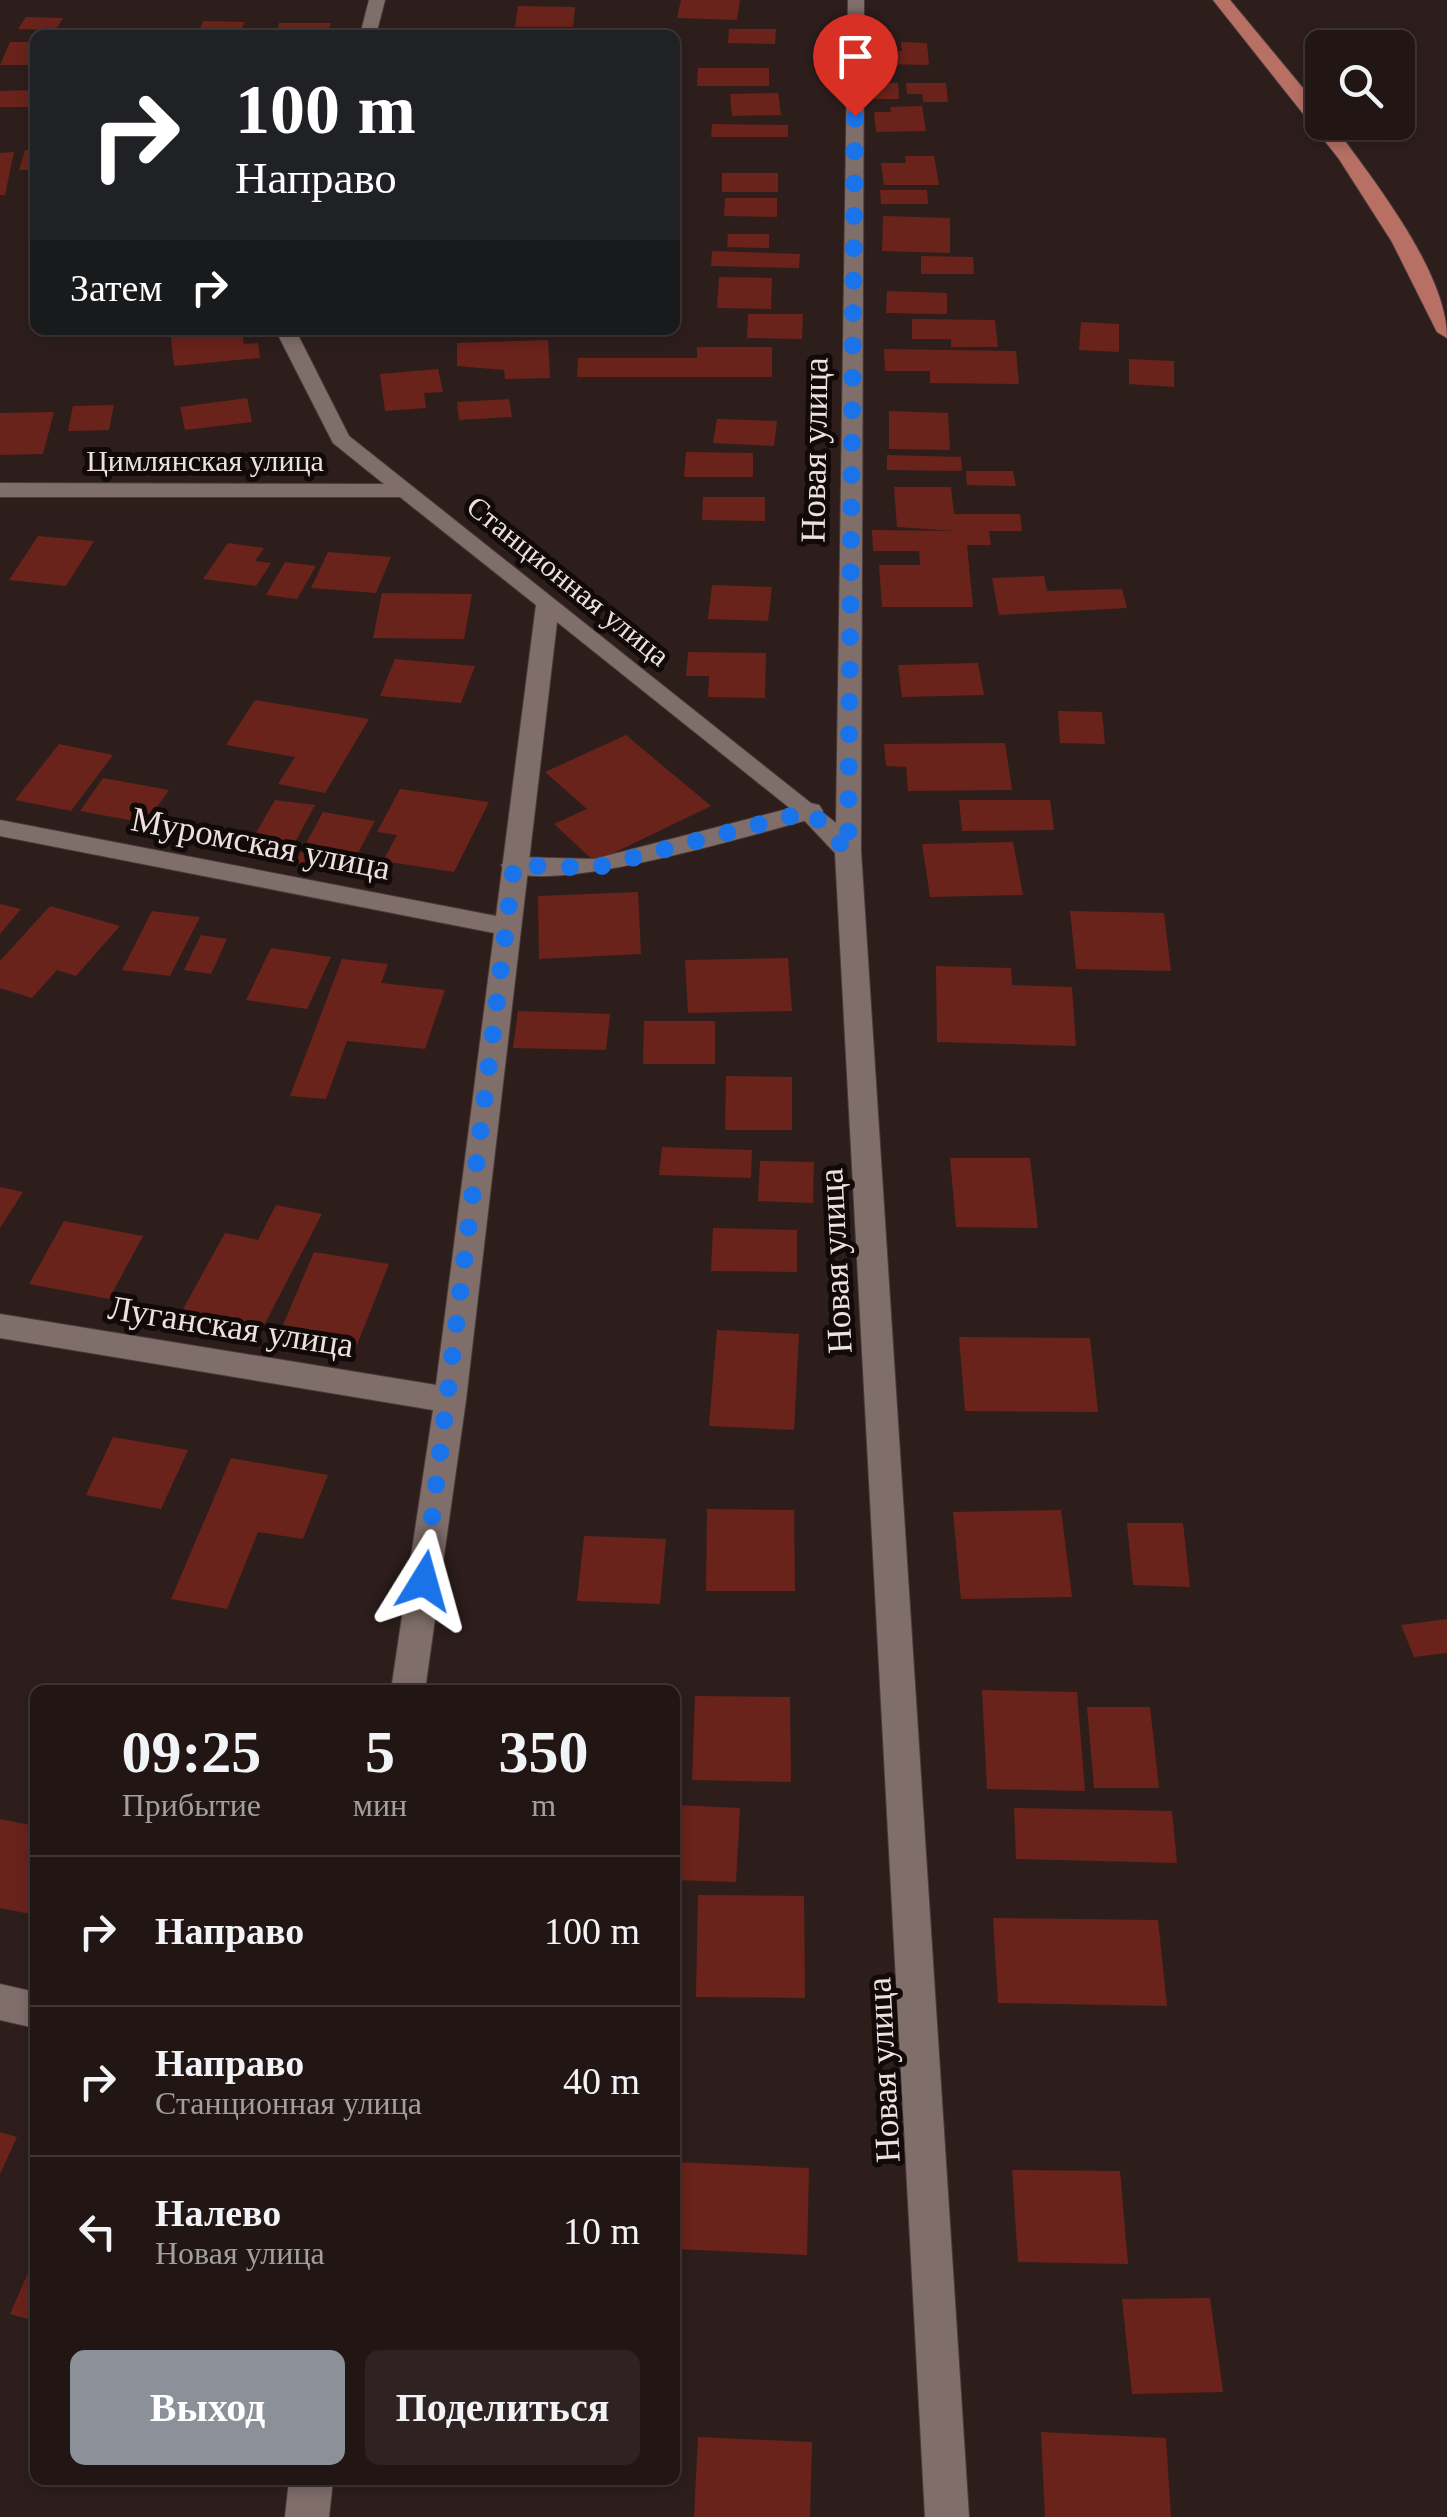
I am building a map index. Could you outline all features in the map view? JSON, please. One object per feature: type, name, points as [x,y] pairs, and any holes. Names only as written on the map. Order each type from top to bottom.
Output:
[{"type":"main road","points":[[1220,0],[1259,42],[1359,175],[1420,272],[1447,332]]},
{"type":"street","points":[[369,30],[377,0]]},
{"type":"street","name":"Новая улица","points":[[856,0],[848,852],[947,2517]]},
{"type":"street","name":"Станционная улица","points":[[290,335],[340,438],[410,491],[546,606],[810,811],[848,852]]},
{"type":"street","name":"Цимлянская улица","points":[[0,490],[410,491]]},
{"type":"street","points":[[409,1685],[450,1400],[546,606]]},
{"type":"street","points":[[514,865],[594,868],[810,811]]},
{"type":"street","name":"Муромская улица","points":[[0,828],[508,927]]},
{"type":"street","name":"Луганская улица","points":[[0,1326],[450,1400]]},
{"type":"street","points":[[0,2002],[30,2009]]},
{"type":"street","points":[[307,2517],[310,2485]]},
{"type":"building","points":[[681,0],[740,0],[737,20],[677,18]]},
{"type":"building","points":[[518,6],[575,7],[573,27],[515,27]]},
{"type":"building","points":[[26,17],[63,18],[56,30],[18,29]]},
{"type":"building","points":[[203,21],[245,22],[241,30],[199,30]]},
{"type":"building","points":[[279,23],[331,23],[329,30],[277,30]]},
{"type":"building","points":[[455,29],[549,29],[549,30]]},
{"type":"building","points":[[729,29],[776,29],[775,44],[728,43]]},
{"type":"building","points":[[10,42],[30,42],[30,65],[0,65]]},
{"type":"building","points":[[901,42],[927,43],[929,65],[883,64],[882,51],[902,51]]},
{"type":"building","points":[[698,68],[769,68],[769,86],[697,86]]},
{"type":"building","points":[[866,82],[898,83],[899,99],[866,99]]},
{"type":"building","points":[[906,83],[946,83],[948,102],[923,102],[922,94],[907,94]]},
{"type":"building","points":[[30,90],[30,107],[0,107],[0,91]]},
{"type":"building","points":[[778,93],[781,115],[732,116],[730,94]]},
{"type":"building","points":[[922,106],[926,131],[876,132],[874,112]]},
{"type":"building","points":[[712,124],[788,125],[788,137],[711,137]]},
{"type":"building","points":[[25,150],[30,150],[30,170],[19,170]]},
{"type":"building","points":[[14,152],[5,195],[0,195],[0,153]]},
{"type":"building","points":[[905,156],[934,156],[939,185],[884,185],[881,163],[906,163]]},
{"type":"building","points":[[722,173],[778,173],[778,192],[722,192]]},
{"type":"building","points":[[880,190],[927,190],[928,204],[881,204]]},
{"type":"building","points":[[725,198],[777,198],[777,217],[724,216]]},
{"type":"building","points":[[883,216],[950,218],[950,253],[882,251]]},
{"type":"building","points":[[728,234],[769,234],[769,248],[727,247]]},
{"type":"building","points":[[712,251],[800,254],[799,268],[711,266]]},
{"type":"building","points":[[921,256],[973,257],[974,274],[921,274]]},
{"type":"building","points":[[719,277],[772,278],[771,309],[717,308]]},
{"type":"building","points":[[887,291],[947,293],[947,314],[886,313]]},
{"type":"building","points":[[748,314],[803,314],[802,339],[747,338]]},
{"type":"building","points":[[912,319],[995,320],[998,347],[951,347],[951,339],[912,339]]},
{"type":"building","points":[[1081,322],[1119,324],[1119,352],[1079,350]]},
{"type":"building","points":[[171,335],[243,335],[244,344],[258,343],[260,358],[174,366]]},
{"type":"building","points":[[548,340],[550,378],[505,379],[504,370],[457,366],[457,343]]},
{"type":"building","points":[[697,347],[772,347],[772,377],[577,377],[578,358],[697,358]]},
{"type":"building","points":[[884,349],[1016,351],[1019,384],[930,383],[930,371],[885,371]]},
{"type":"building","points":[[1129,359],[1174,361],[1174,387],[1129,384]]},
{"type":"building","points":[[438,369],[443,392],[424,393],[426,408],[385,411],[380,374]]},
{"type":"building","points":[[247,398],[252,422],[185,430],[180,407]]},
{"type":"building","points":[[509,399],[512,417],[459,420],[457,402]]},
{"type":"building","points":[[114,405],[109,430],[68,431],[73,406]]},
{"type":"building","points":[[889,411],[948,413],[950,450],[889,449]]},
{"type":"building","points":[[54,412],[43,454],[0,455],[0,413]]},
{"type":"building","points":[[717,419],[777,421],[774,446],[713,443]]},
{"type":"building","points":[[686,452],[753,453],[753,477],[684,477]]},
{"type":"building","points":[[887,455],[961,457],[962,471],[887,470]]},
{"type":"building","points":[[966,471],[1013,471],[1016,486],[967,485]]},
{"type":"building","points":[[894,487],[951,487],[954,514],[1020,514],[1022,531],[989,531],[991,545],[967,545],[973,607],[882,607],[879,565],[920,565],[919,551],[873,551],[872,530],[955,531],[897,527]]},
{"type":"building","points":[[703,497],[765,497],[765,521],[702,520]]},
{"type":"building","points":[[38,536],[94,541],[66,586],[9,580]]},
{"type":"building","points":[[228,543],[264,548],[255,561],[271,563],[256,586],[203,579]]},
{"type":"building","points":[[328,552],[391,557],[376,593],[311,588]]},
{"type":"building","points":[[285,562],[316,566],[297,599],[266,595]]},
{"type":"building","points":[[1044,576],[1047,591],[1122,589],[1127,608],[999,615],[992,578]]},
{"type":"building","points":[[712,585],[772,587],[768,621],[708,619]]},
{"type":"building","points":[[382,593],[472,594],[464,639],[373,638]]},
{"type":"building","points":[[688,652],[766,653],[765,698],[708,697],[709,676],[686,676]]},
{"type":"building","points":[[395,659],[475,666],[461,703],[380,696]]},
{"type":"building","points":[[978,663],[984,695],[902,697],[898,665]]},
{"type":"building","points":[[255,700],[369,719],[325,793],[278,784],[295,757],[226,745]]},
{"type":"building","points":[[1058,711],[1102,712],[1105,744],[1060,743]]},
{"type":"building","points":[[626,735],[711,806],[595,862],[554,824],[587,809],[545,772]]},
{"type":"building","points":[[1005,743],[1012,790],[908,791],[906,767],[886,766],[884,744]]},
{"type":"building","points":[[59,744],[113,755],[71,811],[15,800]]},
{"type":"building","points":[[103,778],[169,790],[146,823],[80,811]]},
{"type":"building","points":[[400,789],[489,802],[454,872],[383,861],[397,835],[377,832]]},
{"type":"building","points":[[275,800],[315,805],[293,846],[252,840]]},
{"type":"building","points":[[959,800],[1050,800],[1054,830],[962,831]]},
{"type":"building","points":[[323,812],[375,821],[348,872],[295,863]]},
{"type":"building","points":[[1013,842],[1023,895],[930,897],[922,844]]},
{"type":"building","points":[[638,892],[641,954],[539,959],[538,896]]},
{"type":"building","points":[[0,904],[21,909],[0,934]]},
{"type":"building","points":[[50,906],[120,926],[76,976],[57,970],[32,998],[0,988],[0,961]]},
{"type":"building","points":[[152,911],[200,917],[170,976],[122,970]]},
{"type":"building","points":[[1070,911],[1164,913],[1171,971],[1076,969]]},
{"type":"building","points":[[201,935],[227,939],[211,974],[184,970]]},
{"type":"building","points":[[271,948],[331,957],[307,1009],[246,1000]]},
{"type":"building","points":[[788,958],[792,1011],[688,1013],[685,960]]},
{"type":"building","points":[[342,959],[388,964],[381,983],[445,990],[425,1049],[347,1041],[326,1099],[290,1096]]},
{"type":"building","points":[[936,966],[1011,968],[1012,985],[1072,987],[1076,1046],[937,1042]]},
{"type":"building","points":[[518,1011],[610,1014],[606,1050],[513,1048]]},
{"type":"building","points":[[644,1021],[715,1021],[715,1064],[643,1064]]},
{"type":"building","points":[[726,1076],[792,1077],[792,1130],[725,1130]]},
{"type":"building","points":[[662,1147],[752,1150],[751,1178],[659,1175]]},
{"type":"building","points":[[950,1158],[1030,1158],[1038,1228],[956,1227]]},
{"type":"building","points":[[760,1161],[814,1162],[813,1203],[758,1201]]},
{"type":"building","points":[[0,1187],[23,1192],[0,1228]]},
{"type":"building","points":[[276,1205],[322,1214],[262,1329],[182,1311],[225,1233],[258,1240]]},
{"type":"building","points":[[64,1221],[143,1236],[109,1299],[29,1284]]},
{"type":"building","points":[[713,1228],[797,1230],[797,1272],[711,1271]]},
{"type":"building","points":[[314,1252],[389,1264],[357,1345],[280,1332]]},
{"type":"building","points":[[717,1330],[799,1334],[794,1430],[709,1426]]},
{"type":"building","points":[[959,1337],[1090,1338],[1098,1412],[965,1411]]},
{"type":"building","points":[[113,1437],[188,1450],[161,1509],[86,1495]]},
{"type":"building","points":[[231,1458],[328,1475],[303,1539],[258,1532],[227,1609],[171,1599]]},
{"type":"building","points":[[707,1509],[794,1510],[795,1591],[706,1591]]},
{"type":"building","points":[[1061,1510],[1072,1597],[961,1599],[953,1512]]},
{"type":"building","points":[[1127,1523],[1183,1523],[1190,1587],[1133,1585]]},
{"type":"building","points":[[584,1536],[666,1539],[660,1604],[577,1601]]},
{"type":"building","points":[[1447,1619],[1447,1653],[1414,1657],[1401,1625]]},
{"type":"building","points":[[982,1690],[1077,1692],[1085,1791],[987,1789]]},
{"type":"building","points":[[695,1696],[790,1697],[791,1782],[692,1780]]},
{"type":"building","points":[[1087,1707],[1150,1707],[1159,1788],[1094,1788]]},
{"type":"building","points":[[680,1805],[740,1808],[736,1882],[680,1880]]},
{"type":"building","points":[[1014,1808],[1172,1811],[1177,1863],[1016,1859]]},
{"type":"building","points":[[0,1819],[30,1825],[30,1914],[0,1908]]},
{"type":"building","points":[[698,1895],[804,1896],[805,1998],[696,1997]]},
{"type":"building","points":[[993,1918],[1158,1920],[1167,2006],[998,2003]]},
{"type":"building","points":[[0,2132],[17,2137],[0,2174]]},
{"type":"building","points":[[680,2162],[809,2168],[807,2255],[680,2249]]},
{"type":"building","points":[[1012,2170],[1120,2171],[1128,2264],[1018,2262]]},
{"type":"building","points":[[30,2268],[30,2320],[10,2314]]},
{"type":"building","points":[[1210,2298],[1223,2392],[1132,2394],[1122,2299]]},
{"type":"building","points":[[1041,2432],[1166,2438],[1171,2517],[1045,2517]]},
{"type":"building","points":[[698,2437],[812,2442],[810,2517],[694,2517]]},
{"type":"route","points":[[424,1581],[450,1400],[514,865],[594,868],[810,811],[848,852],[855,116]]}]
